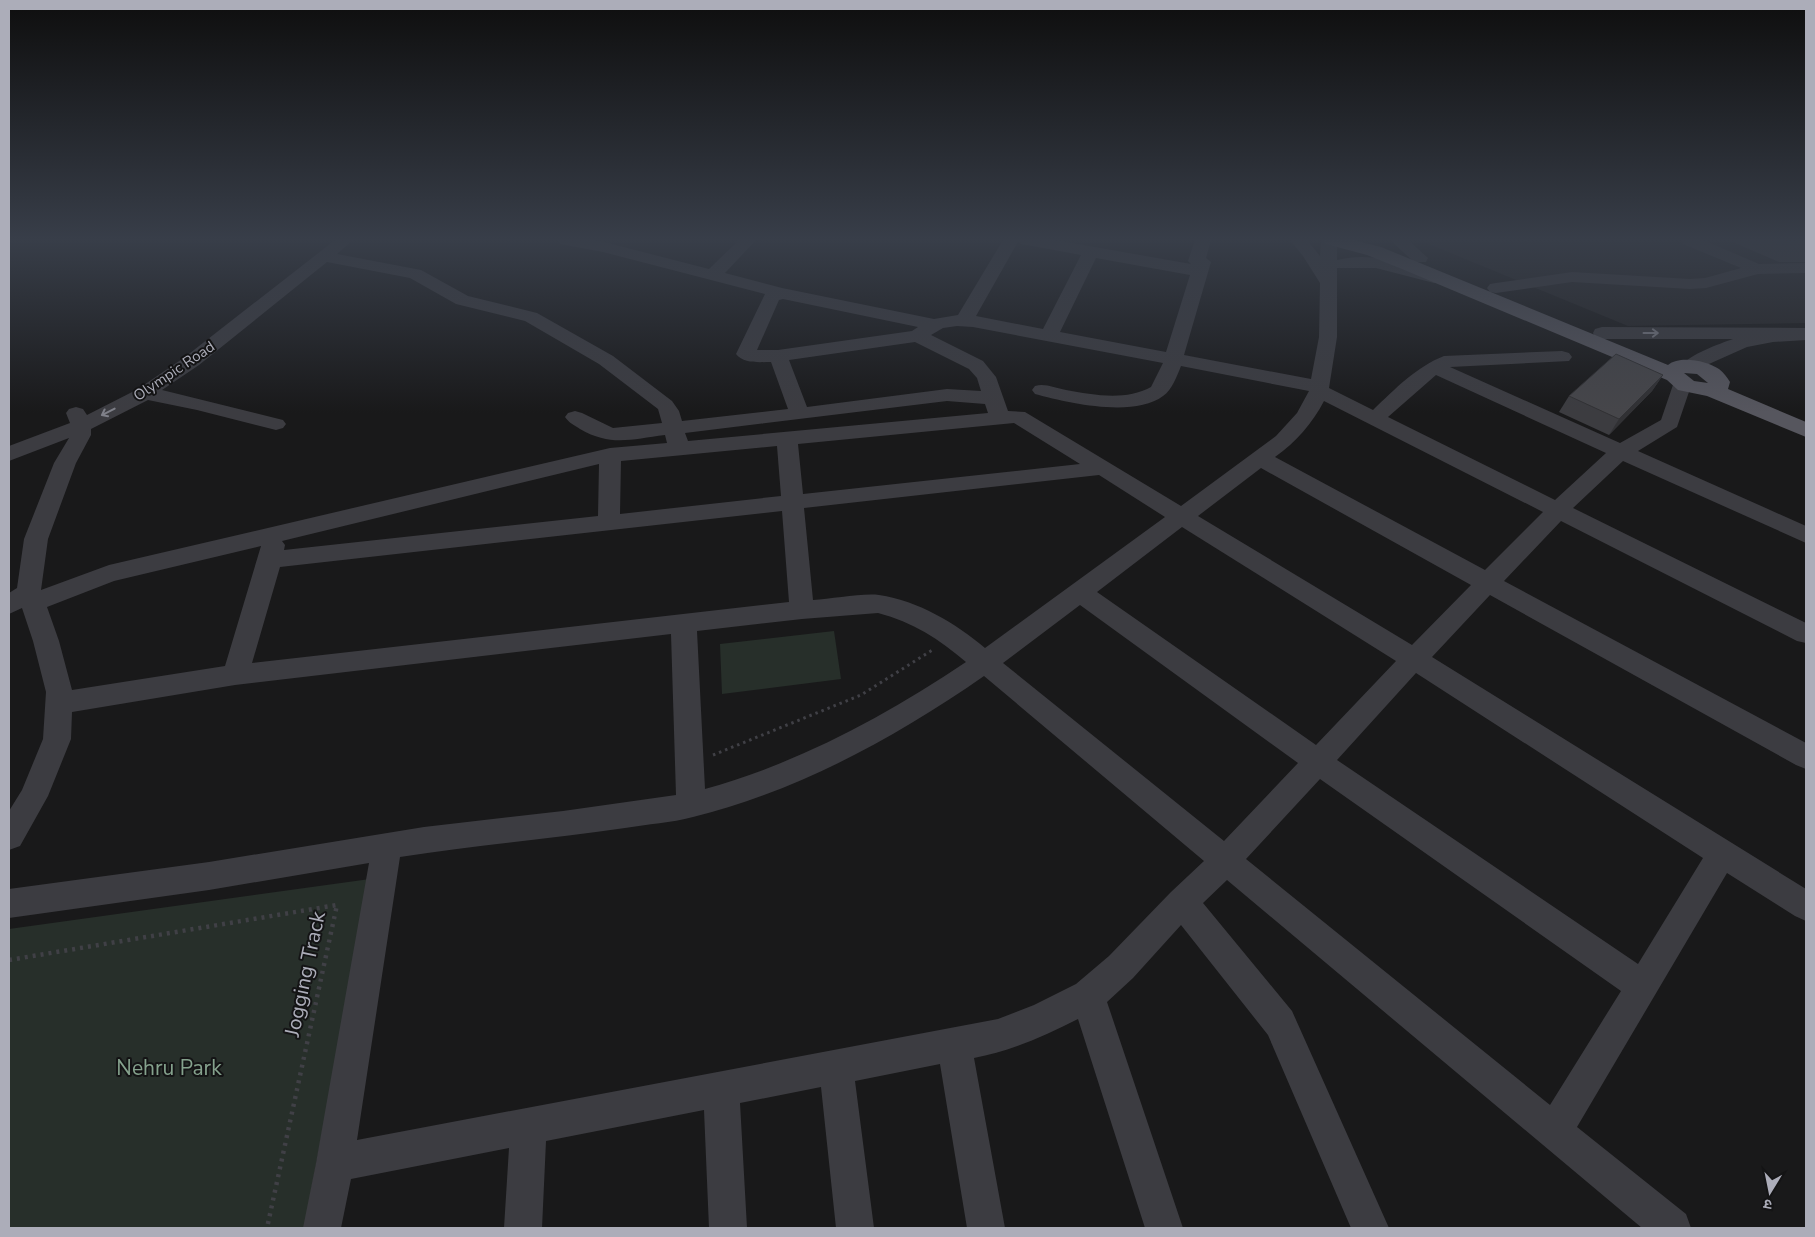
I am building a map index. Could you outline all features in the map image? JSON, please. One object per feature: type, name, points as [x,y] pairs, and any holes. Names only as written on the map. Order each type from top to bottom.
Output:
[{"type":"main road","points":[[1488,298],[1683,373]]},
{"type":"main road","points":[[1519,298],[1602,333],[1683,373],[1696,389],[1714,382],[1806,418]]},
{"type":"main road","points":[[1714,382],[1806,430]]},
{"type":"street","name":"Olympic Road","points":[[9,439],[78,420],[172,357],[255,298]]},
{"type":"street","name":"Olympic Road","points":[[9,454],[78,420],[145,393],[192,361],[266,298]]},
{"type":"street","points":[[458,298],[478,305],[531,317],[606,360],[665,405],[677,438]]},
{"type":"street","points":[[772,298],[746,354],[751,356],[778,356],[926,330],[957,319],[1049,335],[1320,389],[1806,634]]},
{"type":"street","points":[[803,298],[926,330],[976,365],[986,377],[996,408]]},
{"type":"street","points":[[964,320],[977,298]]},
{"type":"street","points":[[1049,335],[1068,298]]},
{"type":"street","points":[[1042,390],[1085,399],[1110,401],[1141,399],[1150,396],[1163,387],[1169,374],[1191,298]]},
{"type":"street","points":[[9,903],[209,876],[424,840],[563,824],[692,805],[742,791],[805,767],[924,704],[984,663],[1283,441],[1306,416],[1320,389],[1328,337],[1329,298]]},
{"type":"street","points":[[1602,333],[1806,334]]},
{"type":"street","points":[[335,1163],[998,1036],[1042,1019],[1088,996],[1121,967],[1182,902],[1225,861],[1414,659],[1558,510],[1620,452],[1670,423],[1683,373],[1717,352],[1739,343],[1783,334]]},
{"type":"street","points":[[1714,382],[1735,361],[1755,355],[1806,349]]},
{"type":"street","points":[[778,356],[800,414]]},
{"type":"street","points":[[1376,418],[1434,367],[1452,360],[1562,357]]},
{"type":"street","points":[[1434,367],[1806,535]]},
{"type":"street","points":[[145,393],[200,404],[276,424]]},
{"type":"street","points":[[23,600],[109,574],[677,438],[800,414],[947,395],[1018,416],[1414,659],[1806,906]]},
{"type":"street","points":[[575,417],[597,430],[611,435],[677,438],[787,438],[996,408]]},
{"type":"street","points":[[11,828],[34,796],[57,740],[59,692],[46,642],[23,600],[36,539],[65,464],[81,435],[78,420]]},
{"type":"street","points":[[787,438],[802,610]]},
{"type":"street","points":[[609,522],[610,455]]},
{"type":"street","points":[[1260,458],[1806,757]]},
{"type":"street","points":[[270,560],[1103,468]]},
{"type":"street","points":[[235,675],[270,560],[274,535]]},
{"type":"street","points":[[1079,592],[1318,762],[1642,986]]},
{"type":"street","points":[[58,704],[235,675],[802,610],[878,604],[910,612],[954,637],[1672,1228]]},
{"type":"street","points":[[684,631],[692,805]]},
{"type":"street","points":[[322,1228],[335,1163],[386,847]]},
{"type":"street","points":[[1554,1132],[1723,854]]},
{"type":"street","points":[[1182,902],[1280,1022],[1370,1228]]},
{"type":"street","points":[[1088,996],[1164,1228]]},
{"type":"street","points":[[954,1044],[986,1228]]},
{"type":"street","points":[[836,1067],[855,1228]]},
{"type":"street","points":[[721,1089],[728,1228]]},
{"type":"street","points":[[523,1228],[529,1126]]},
{"type":"path","points":[[690,758],[707,757],[861,695],[938,646]]},
{"type":"path","name":"Jogging Track","points":[[9,960],[337,905],[267,1228]]},
{"type":"shaded area","points":[[1559,298],[1806,298],[1806,323],[1628,326]]},
{"type":"green space","points":[[834,631],[841,679],[722,694],[720,644]]},
{"type":"green space","name":"Nehru Park","points":[[370,879],[304,1228],[9,1228],[9,929]]},
{"type":"building","points":[[1616,354],[1663,375],[1619,419],[1569,396]]}]
